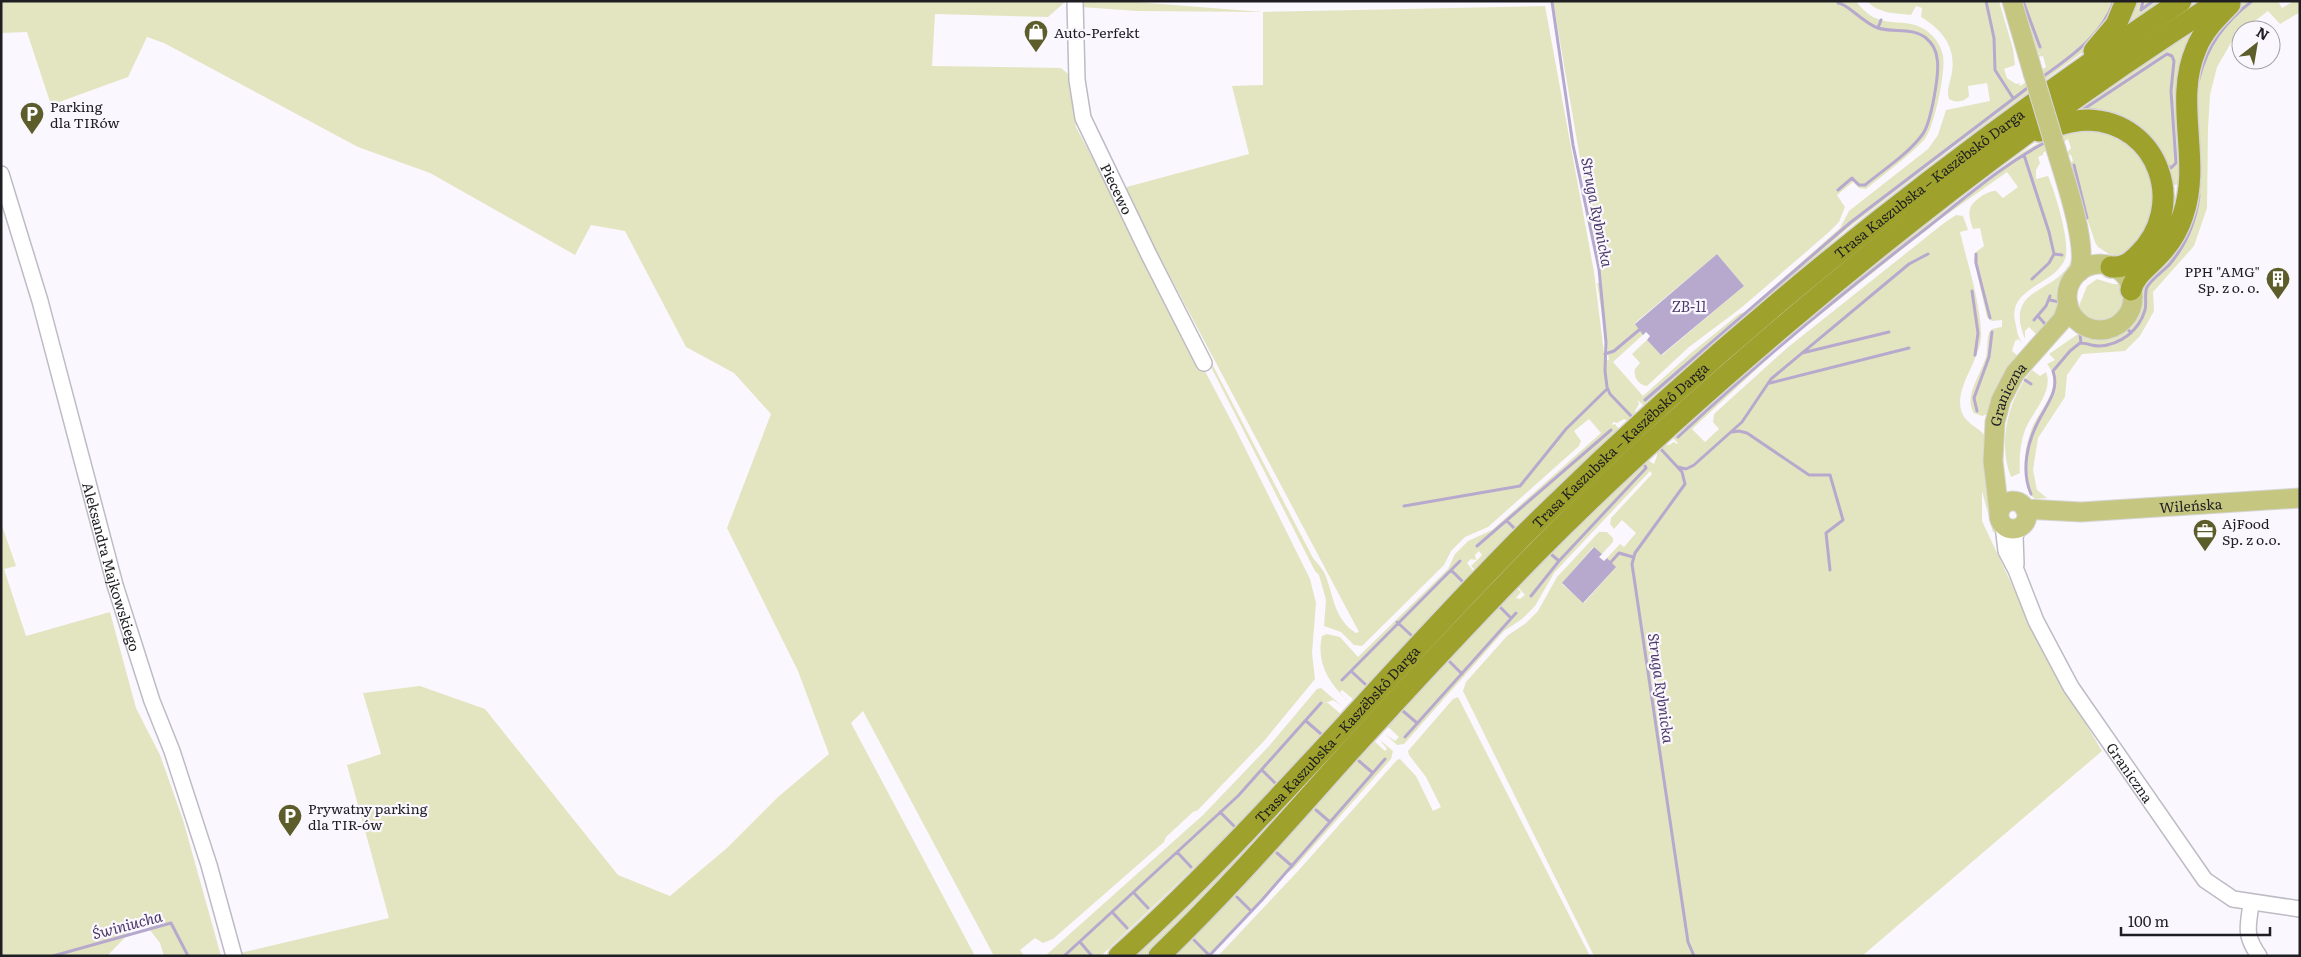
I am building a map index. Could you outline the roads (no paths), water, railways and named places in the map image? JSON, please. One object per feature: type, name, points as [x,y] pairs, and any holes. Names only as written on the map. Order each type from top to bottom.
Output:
[{"type":"highway","points":[[2068,79],[2109,35],[2116,25],[2126,1]]},
{"type":"highway","name":"Trasa Kaszubska – Kaszëbskô Darga","points":[[1119,956],[1266,812],[1424,638],[1530,530],[1629,434],[1704,366],[1835,254],[1963,154],[2181,1]]},
{"type":"highway","name":"Trasa Kaszubska – Kaszëbskô Darga","points":[[1159,956],[1227,888],[1440,652],[1550,539],[1636,456],[1718,381],[1848,271],[2025,135],[2147,49],[2220,1]]},
{"type":"highway","points":[[2132,290],[2136,278],[2172,238],[2183,216],[2190,180],[2187,93],[2191,64],[2195,50],[2208,27],[2232,1]]},
{"type":"highway","points":[[2025,135],[2075,121],[2100,121],[2127,132],[2138,140],[2156,163],[2164,202],[2157,230],[2149,243],[2134,259],[2124,266],[2108,266]]},
{"type":"main road","points":[[2012,1],[2076,217],[2082,259],[2079,272],[2068,288],[2068,304],[2076,319],[2087,327],[2107,329],[2119,324],[2131,307],[2132,290],[2123,274],[2095,257],[2076,217]]},
{"type":"main road","points":[[2079,272],[2090,266],[2108,266]]},
{"type":"main road","name":"Graniczna","points":[[2015,516],[1994,444],[1995,422],[2003,394],[2015,372],[2063,319],[2068,304]]},
{"type":"main road","name":"Graniczna","points":[[2035,350],[2071,329],[2087,327]]},
{"type":"main road","name":"Wileńska","points":[[2015,516],[2300,498]]},
{"type":"street","name":"Piecewo","points":[[1075,1],[1077,80],[1083,118],[1149,256],[1204,363]]},
{"type":"street","name":"Aleksandra Majkowskiego","points":[[1,174],[40,301],[115,585],[149,692],[172,751],[206,856],[234,956]]},
{"type":"street","name":"Graniczna","points":[[2015,516],[2004,545],[2036,621],[2071,687],[2205,880],[2233,900],[2251,904],[2300,909]]},
{"type":"street","points":[[2251,904],[2248,929],[2249,941],[2259,956]]},
{"type":"water","name":"ZB-11","points":[[1717,254],[1744,286],[1661,355],[1647,340],[1650,336],[1646,332],[1643,335],[1635,324]]},
{"type":"water","points":[[1594,547],[1602,554],[1599,557],[1604,561],[1607,558],[1616,567],[1583,603],[1562,583]]},
{"type":"waterway","points":[[1986,1],[1994,38],[1995,70],[2013,98]]},
{"type":"waterway","points":[[2023,1],[2040,47]]},
{"type":"waterway","points":[[2041,78],[2084,45],[2109,14],[2114,1]]},
{"type":"waterway","points":[[2141,10],[2143,1]]},
{"type":"waterway","points":[[2141,10],[2153,1]]},
{"type":"waterway","points":[[2199,79],[2207,55],[2218,35],[2233,17],[2252,1]]},
{"type":"waterway","name":"Struga Rybnicka","points":[[1552,2],[1573,145],[1599,269],[1606,342],[1605,371],[1607,387],[1610,394],[1633,418]]},
{"type":"waterway","points":[[1838,3],[1846,6],[1878,28],[1909,31],[1921,35],[1933,47],[1938,65],[1929,120],[1922,135],[1902,156],[1865,185],[1859,185],[1852,178],[1838,190]]},
{"type":"waterway","points":[[1878,28],[1881,20]]},
{"type":"waterway","points":[[2167,54],[2172,56],[2174,61],[2171,91],[2176,163],[2171,168],[2153,143],[2133,125],[2110,114],[2084,109],[2167,54]]},
{"type":"waterway","points":[[1645,400],[1851,222],[2030,86]]},
{"type":"waterway","points":[[1678,437],[1769,355],[1863,278],[1986,181],[2048,141]]},
{"type":"waterway","points":[[2024,155],[2049,232],[2054,254],[2049,263],[2032,279]]},
{"type":"waterway","points":[[2074,165],[2087,218]]},
{"type":"waterway","points":[[2031,494],[2026,476],[2028,448],[2034,430],[2051,398],[2055,385],[2053,371],[2070,351],[2080,343],[2097,346],[2114,343],[2128,336],[2138,324],[2145,310],[2147,287],[2169,265],[2185,241],[2193,223],[2199,195]]},
{"type":"waterway","points":[[1678,467],[1686,469],[1694,465],[1742,422],[1771,379],[1909,264],[1928,254]]},
{"type":"waterway","points":[[1976,254],[1976,263],[1990,318]]},
{"type":"waterway","points":[[2054,254],[2062,255]]},
{"type":"waterway","points":[[1972,291],[1978,333],[1975,355]]},
{"type":"waterway","points":[[2034,320],[2046,306],[2050,296]]},
{"type":"waterway","points":[[2050,300],[2059,302]]},
{"type":"waterway","points":[[2038,316],[2045,324]]},
{"type":"waterway","points":[[2126,327],[2131,333]]},
{"type":"waterway","points":[[1605,354],[1614,351],[1639,330]]},
{"type":"waterway","points":[[1802,353],[1889,332]]},
{"type":"waterway","points":[[1977,411],[1974,398],[1989,357],[1992,332]]},
{"type":"waterway","points":[[2080,334],[2081,343]]},
{"type":"waterway","points":[[1770,383],[1909,348]]},
{"type":"waterway","points":[[2025,380],[2031,384]]},
{"type":"waterway","points":[[1404,506],[1520,486],[1566,429],[1607,389]]},
{"type":"waterway","points":[[1477,546],[1611,430]]},
{"type":"waterway","points":[[1732,432],[1747,433],[1809,475],[1830,475],[1843,520],[1826,533],[1830,570]]},
{"type":"waterway","name":"Struga Rybnicka","points":[[1659,447],[1682,472],[1685,484],[1635,553],[1632,564],[1688,942],[1694,956]]},
{"type":"waterway","points":[[1531,596],[1559,561],[1646,468],[1645,466]]},
{"type":"waterway","points":[[1507,521],[1514,528]]},
{"type":"waterway","points":[[1611,562],[1619,553],[1633,557]]},
{"type":"waterway","points":[[1552,555],[1559,561]]},
{"type":"waterway","points":[[1342,680],[1460,561]]},
{"type":"waterway","points":[[1451,570],[1462,581]]},
{"type":"waterway","points":[[1500,607],[1511,618]]},
{"type":"waterway","points":[[1405,737],[1516,613]]},
{"type":"waterway","points":[[1397,622],[1411,635]]},
{"type":"waterway","points":[[1449,661],[1462,674]]},
{"type":"waterway","points":[[1351,671],[1365,684]]},
{"type":"waterway","points":[[1064,956],[1238,796],[1321,703]]},
{"type":"waterway","points":[[1403,711],[1417,723]]},
{"type":"waterway","points":[[1306,721],[1321,734]]},
{"type":"waterway","points":[[1209,956],[1262,900],[1385,759]]},
{"type":"waterway","points":[[1359,761],[1373,773]]},
{"type":"waterway","points":[[1262,770],[1276,784]]},
{"type":"waterway","points":[[1316,810],[1330,822]]},
{"type":"waterway","points":[[1220,812],[1234,826]]},
{"type":"waterway","points":[[1177,852],[1191,867]]},
{"type":"waterway","points":[[1277,853],[1292,866]]},
{"type":"waterway","points":[[1134,893],[1148,908]]},
{"type":"waterway","points":[[1237,897],[1251,911]]},
{"type":"waterway","points":[[1113,913],[1127,928]]},
{"type":"waterway","name":"Świniucha","points":[[53,956],[171,923],[188,956]]},
{"type":"waterway","points":[[1194,940],[1209,955]]},
{"type":"waterway","points":[[1080,942],[1092,956]]},
{"type":"place","name":"Auto-Perfekt","points":[[1036,53]]},
{"type":"place","name":"Parking dla TIRów","points":[[32,135]]},
{"type":"place","name":"PPH \"AMG\" Sp. z o. o.","points":[[2278,300]]},
{"type":"place","name":"AjFood Sp. z o.o.","points":[[2205,552]]},
{"type":"place","name":"Prywatny parking dla TIR-ów","points":[[290,837]]}]
